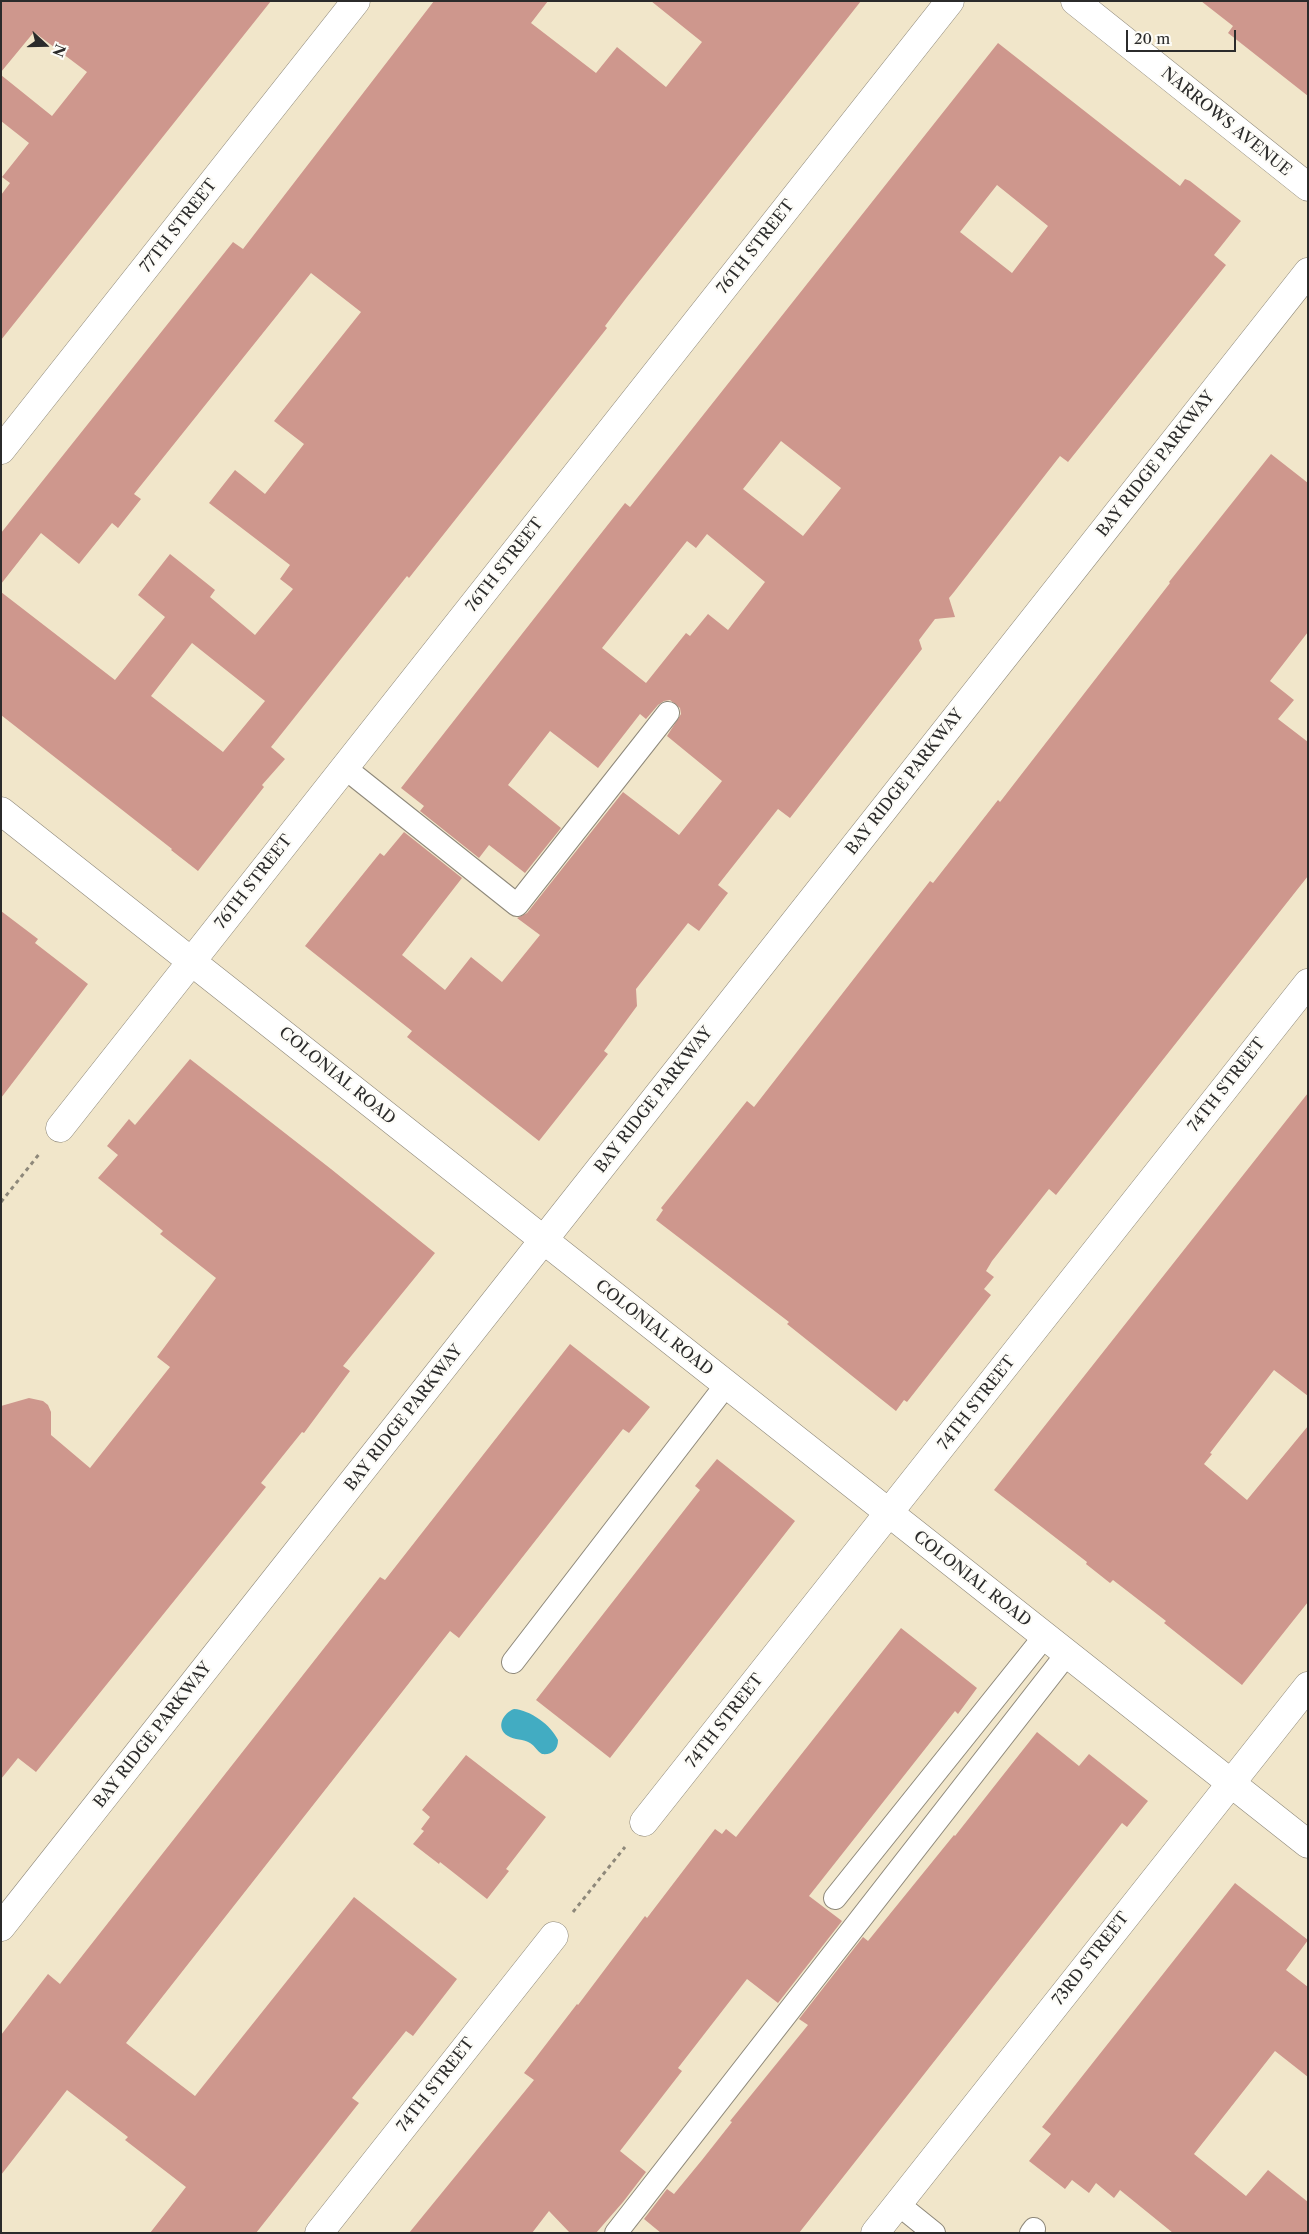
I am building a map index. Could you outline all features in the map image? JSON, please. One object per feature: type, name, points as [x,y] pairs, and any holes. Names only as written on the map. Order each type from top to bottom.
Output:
[{"type":"street","name":"77TH STREET","points":[[1,450],[356,1]]},
{"type":"street","name":"76TH STREET","points":[[60,1128],[950,1]]},
{"type":"street","name":"NARROWS AVENUE","points":[[1075,1],[1308,187]]},
{"type":"street","name":"BAY RIDGE PARKWAY","points":[[1,1927],[1308,272]]},
{"type":"street","name":"COLONIAL ROAD","points":[[1,811],[1066,1655],[1308,1844]]},
{"type":"street","name":"74TH STREET","points":[[644,1822],[890,1514],[1308,983]]},
{"type":"street","name":"73RD STREET","points":[[875,2233],[1308,1686]]},
{"type":"street","name":"74TH STREET","points":[[319,2233],[554,1936]]},
{"type":"lane","points":[[345,768],[516,905],[668,713]]},
{"type":"lane","points":[[513,1662],[726,1385]]},
{"type":"lane","points":[[835,1898],[1044,1637]]},
{"type":"lane","points":[[616,2233],[1066,1655]]},
{"type":"lane","points":[[898,2204],[934,2233]]},
{"type":"path","points":[[1,1202],[41,1152]]},
{"type":"path","points":[[554,1936],[644,1822]]},
{"type":"water","points":[[514,1709],[533,1715],[555,1734],[558,1740],[554,1751],[549,1754],[542,1754],[530,1743],[510,1737],[504,1733],[501,1725],[502,1721]]},
{"type":"building","points":[[1,1],[271,1],[1,340],[1,195],[10,183],[2,177],[29,143],[1,121],[1,75],[52,116],[87,72],[34,32],[1,72]]},
{"type":"building","points":[[434,1],[548,1],[531,23],[596,73],[617,47],[666,87],[702,42],[651,1],[861,1],[627,297],[605,326],[607,328],[505,457],[409,578],[407,576],[271,747],[285,759],[262,785],[264,787],[198,871],[1,715],[1,592],[115,680],[165,617],[138,595],[170,554],[215,590],[210,597],[255,635],[293,589],[280,579],[290,565],[209,503],[235,470],[265,494],[304,444],[274,421],[361,312],[311,273],[134,494],[141,499],[118,528],[112,523],[79,564],[41,533],[1,584],[1,533],[233,242],[243,249]],"holes":[[[192,643],[265,701],[223,752],[151,696]]]},
{"type":"building","points":[[1201,1],[1308,1],[1308,96],[1228,33],[1233,26]]},
{"type":"building","points":[[998,43],[1180,186],[1185,179],[1190,181],[1241,221],[1214,255],[1226,265],[1068,462],[1060,456],[949,598],[955,617],[935,619],[919,640],[922,649],[790,818],[778,809],[718,885],[728,893],[699,931],[688,923],[636,989],[637,1006],[604,1051],[608,1054],[539,1141],[407,1037],[412,1031],[305,946],[380,853],[384,856],[404,832],[462,878],[402,955],[445,990],[471,957],[502,982],[540,935],[517,918],[527,913],[623,792],[679,835],[722,781],[667,736],[681,714],[680,708],[670,700],[658,705],[646,719],[640,714],[598,768],[550,731],[508,785],[561,828],[525,873],[489,845],[479,858],[420,811],[424,806],[401,788],[625,503],[630,507]],"holes":[[[997,185],[1048,226],[1012,273],[960,232]],[[781,441],[841,488],[803,536],[743,489]],[[707,534],[765,582],[728,630],[708,614],[690,636],[686,633],[646,683],[602,648],[687,541],[696,548]]]},
{"type":"building","points":[[1271,454],[1308,483],[1308,632],[1270,681],[1294,700],[1278,719],[1308,742],[1308,876],[1056,1195],[1049,1189],[992,1261],[986,1271],[994,1277],[984,1289],[991,1295],[907,1402],[904,1400],[896,1411],[787,1324],[789,1322],[656,1220],[663,1210],[661,1208],[747,1101],[754,1107],[930,881],[933,883],[998,800],[1000,802],[1169,582]]},
{"type":"building","points":[[1,911],[38,939],[35,943],[88,984],[1,1098]]},
{"type":"building","points":[[190,1059],[435,1253],[343,1366],[350,1371],[304,1433],[302,1432],[261,1483],[266,1487],[36,1772],[18,1758],[1,1779],[1,1406],[29,1398],[43,1401],[48,1405],[51,1412],[51,1435],[90,1468],[170,1367],[157,1357],[216,1278],[160,1234],[163,1231],[98,1178],[118,1155],[107,1146],[129,1119],[135,1125]]},
{"type":"building","points":[[1308,1093],[1308,1396],[1274,1370],[1210,1453],[1212,1454],[1204,1464],[1247,1500],[1308,1426],[1308,1602],[1242,1685],[1164,1623],[1166,1621],[1113,1580],[1110,1583],[1086,1564],[1087,1562],[994,1490]]},
{"type":"building","points":[[570,1344],[650,1407],[629,1433],[623,1429],[459,1638],[450,1631],[126,2043],[195,2096],[354,1897],[457,1979],[413,2036],[406,2031],[352,2098],[359,2103],[256,2233],[150,2233],[186,2187],[125,2140],[128,2137],[67,2090],[1,2175],[1,2035],[48,1974],[60,1984],[380,1577],[385,1580]]},
{"type":"building","points":[[717,1459],[795,1521],[610,1758],[536,1700],[700,1490],[695,1486]]},
{"type":"building","points":[[901,1628],[977,1688],[958,1714],[955,1711],[809,1896],[842,1921],[778,2003],[747,1979],[678,2068],[682,2071],[620,2151],[646,2172],[623,2202],[596,2233],[570,2233],[549,2211],[532,2233],[409,2233],[534,2080],[524,2073],[715,1829],[722,1834],[726,1829],[736,1837]]},
{"type":"building","points":[[1037,1732],[1079,1766],[1089,1754],[1148,1801],[1127,1827],[1122,1823],[799,2233],[661,2233],[644,2219],[667,2189],[674,2194],[702,2160],[732,2122],[730,2121],[808,2025],[799,2019],[863,1937],[868,1941],[955,1836]]},
{"type":"building","points":[[466,1755],[546,1817],[506,1869],[509,1871],[487,1899],[440,1862],[439,1864],[413,1844],[424,1831],[421,1829],[430,1817],[422,1810]]},
{"type":"building","points":[[1235,1883],[1308,1940],[1286,1970],[1308,1987],[1308,2077],[1275,2051],[1194,2154],[1246,2196],[1268,2170],[1308,2202],[1308,2233],[1173,2233],[1120,2190],[1114,2198],[1096,2183],[1089,2193],[1072,2180],[1065,2189],[1029,2161],[1051,2134],[1042,2127]]}]
